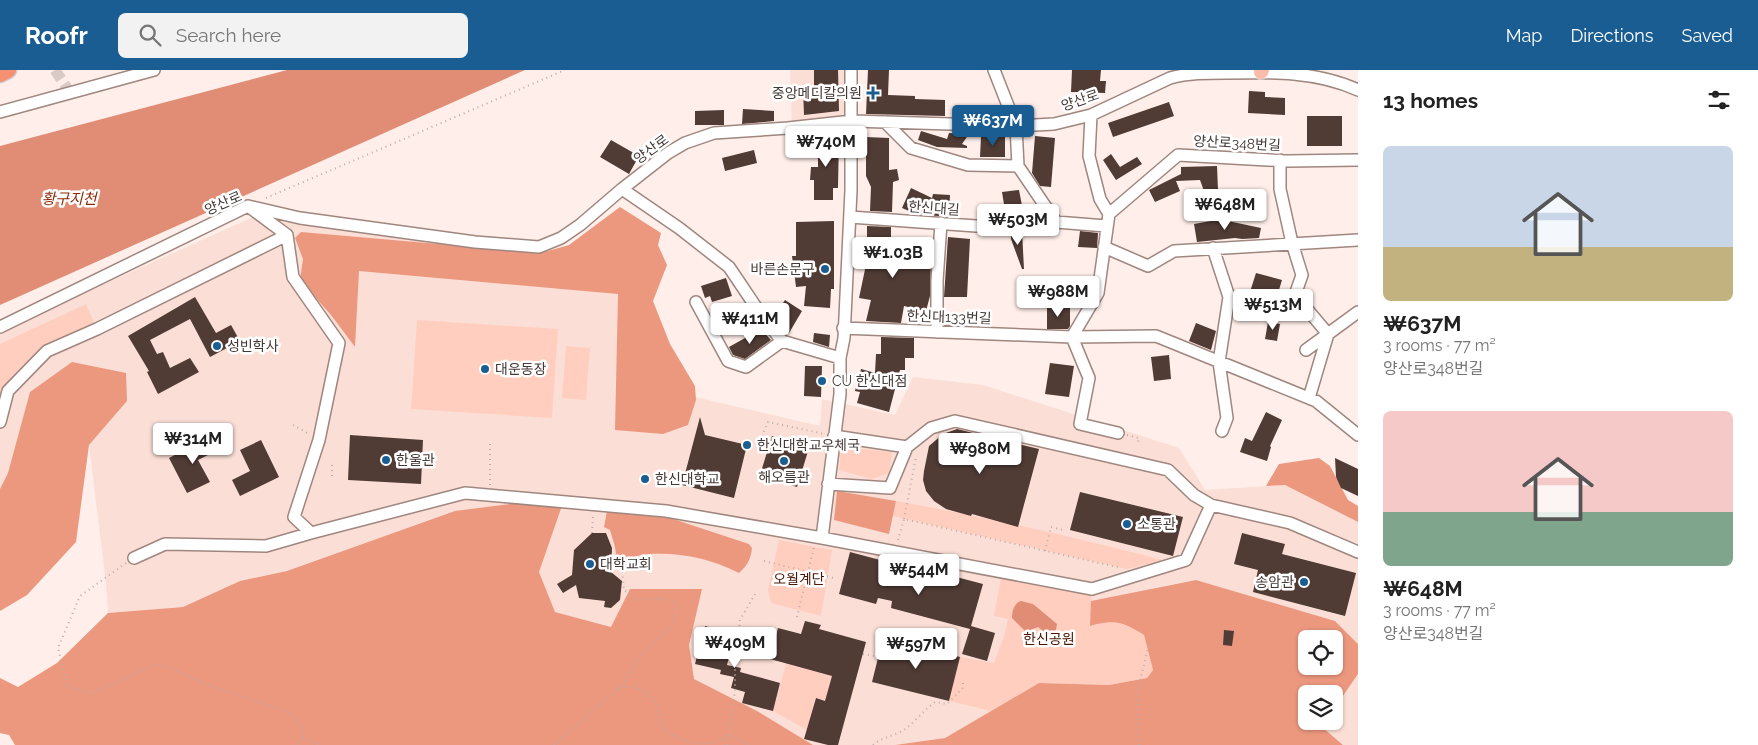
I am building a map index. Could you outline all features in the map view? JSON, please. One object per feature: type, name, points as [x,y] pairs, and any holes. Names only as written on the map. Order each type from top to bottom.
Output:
[{"type":"highway","points":[[0,74],[8,70]]},
{"type":"street","points":[[0,112],[154,70]]},
{"type":"street","points":[[819,537],[840,394],[840,358],[844,338],[850,217],[851,70]]},
{"type":"street","points":[[994,70],[1016,126],[1018,166],[1056,222]]},
{"type":"street","name":"양산로","points":[[0,326],[248,206],[300,218],[475,242],[539,247],[560,238],[580,225],[668,153],[685,143],[714,133],[852,121],[1016,126],[1054,124],[1091,114],[1170,78],[1184,74],[1262,71],[1302,74],[1342,82],[1358,90]]},
{"type":"street","points":[[1091,114],[1089,156],[1107,220],[1098,293],[1072,337],[1089,378],[1080,424],[1118,433]]},
{"type":"street","points":[[885,122],[911,148],[968,165],[1018,166]]},
{"type":"street","name":"양산로348번길","points":[[1107,220],[1178,155],[1280,160],[1358,160]]},
{"type":"street","points":[[1280,160],[1280,189],[1292,243],[1302,275],[1295,295],[1328,334]]},
{"type":"street","points":[[622,189],[679,228],[729,267],[762,316],[782,341],[840,358]]},
{"type":"street","points":[[248,206],[287,235],[293,277],[339,343],[319,440],[294,517],[311,533]]},
{"type":"street","name":"한신대길","points":[[850,217],[976,226],[1107,220]]},
{"type":"street","points":[[937,332],[937,281],[942,224]]},
{"type":"street","points":[[0,422],[8,391],[47,351],[97,329],[287,235]]},
{"type":"street","points":[[1104,247],[1148,266],[1174,251],[1292,243],[1356,241]]},
{"type":"street","points":[[1213,248],[1229,297],[1219,362],[1227,418],[1222,431]]},
{"type":"street","points":[[696,302],[728,361],[746,368],[782,341]]},
{"type":"street","points":[[1306,350],[1358,312]]},
{"type":"street","name":"한신대133번길","points":[[843,328],[1072,337],[1156,336],[1316,401],[1358,435]]},
{"type":"street","points":[[1309,398],[1328,334]]},
{"type":"street","points":[[828,484],[890,488],[912,450],[931,428],[954,422],[1168,470],[1194,495],[1211,505],[1290,523],[1358,552]]},
{"type":"street","points":[[834,436],[912,450]]},
{"type":"street","points":[[134,558],[165,544],[266,546],[465,493],[666,511],[819,537],[1092,590],[1186,560],[1211,505]]},
{"type":"path","points":[[248,206],[565,70]]},
{"type":"path","points":[[760,441],[768,422],[834,436]]},
{"type":"path","points":[[293,424],[319,440]]},
{"type":"path","points":[[1118,433],[1139,438],[1137,445]]},
{"type":"path","points":[[490,444],[490,495]]},
{"type":"path","points":[[895,552],[904,519],[912,450]]},
{"type":"path","points":[[332,464],[332,479]]},
{"type":"path","points":[[592,533],[594,504]]},
{"type":"path","points":[[904,519],[1127,569]]},
{"type":"path","points":[[1045,551],[1051,527],[1063,530]]},
{"type":"path","points":[[797,618],[819,537]]},
{"type":"path","points":[[134,558],[80,596],[58,648],[67,687],[94,693],[154,665],[168,667],[203,683],[289,713],[303,732],[303,738],[296,745]]},
{"type":"path","points":[[764,561],[834,578]]},
{"type":"path","points":[[554,745],[618,688],[644,653],[672,626],[676,616],[674,601],[658,598],[637,600],[624,590],[622,570]]},
{"type":"path","points":[[727,745],[735,691],[735,658],[740,620],[755,594]]},
{"type":"path","points":[[1139,745],[1137,693],[1149,644]]},
{"type":"path","points":[[863,654],[879,657]]},
{"type":"path","points":[[873,745],[878,741],[898,734],[935,702],[947,704],[963,688],[963,681]]},
{"type":"path","points":[[618,688],[633,686],[648,694],[657,707],[664,727],[670,735],[704,744],[714,742],[729,735]]},
{"type":"path","points":[[729,735],[750,745]]},
{"type":"path","points":[[303,738],[320,745]]},
{"type":"shaded area","points":[[790,70],[845,70],[846,120],[792,124]]},
{"type":"shaded area","points":[[620,207],[661,233],[658,245],[667,265],[653,301],[670,344],[695,386],[696,400],[688,425],[663,434],[615,430],[618,294],[359,271],[355,347],[331,315],[300,280],[303,259],[295,238],[301,232],[541,253],[569,245]]},
{"type":"shaded area","name":"한신대학교","points":[[255,216],[386,234],[537,250],[609,262],[695,397],[820,426],[822,399],[895,415],[913,377],[983,385],[1179,448],[1205,490],[1285,485],[1358,522],[1358,644],[1335,621],[1196,580],[1152,588],[1039,683],[945,738],[895,745],[813,745],[757,711],[694,679],[611,627],[555,612],[539,572],[287,571],[240,581],[183,607],[108,613],[89,445],[127,401],[8,473],[0,489],[0,331]]},
{"type":"shaded area","points":[[72,362],[126,373],[127,401],[89,445],[76,542],[27,595],[0,611],[0,489],[8,473],[30,392]]},
{"type":"shaded area","points":[[1319,458],[1330,466],[1348,500],[1358,506],[1358,522],[1285,485],[1266,486],[1279,464]]},
{"type":"shaded area","points":[[837,491],[896,501],[889,534],[834,520]]},
{"type":"shaded area","points":[[565,497],[539,572],[555,612],[611,627],[630,589],[702,589],[689,645],[694,679],[757,711],[813,745],[15,745],[9,735],[0,733],[0,678],[18,687],[57,663],[108,613],[183,607],[240,581],[287,571],[455,511]]},
{"type":"shaded area","points":[[607,511],[667,517],[749,544],[752,548],[751,556],[739,573],[717,563],[695,557],[672,554],[644,555],[617,562],[610,530],[604,527]]},
{"type":"shaded area","points":[[1196,580],[1335,621],[1358,644],[1358,674],[1343,696],[1343,685],[1298,685],[1298,730],[1326,730],[1343,745],[895,745],[945,738],[1039,683],[1109,685],[1147,678],[1153,670],[1144,635],[1130,627],[1113,622],[1090,626],[1091,601]]},
{"type":"shaded area","points":[[1358,674],[1358,745],[1343,745],[1325,730],[1343,730],[1343,696]]},
{"type":"green space","points":[[86,304],[97,329],[47,351],[8,391],[0,411],[0,344]]},
{"type":"green space","name":"대운동장","points":[[417,320],[558,329],[552,418],[411,409]]},
{"type":"green space","points":[[566,346],[590,348],[586,400],[562,398]]},
{"type":"green space","points":[[841,447],[892,452],[889,473],[872,479],[839,470]]},
{"type":"green space","points":[[896,501],[1030,528],[1163,560],[1127,569],[893,516]]},
{"type":"green space","name":"오월계단","points":[[779,540],[832,550],[821,616],[771,603],[768,590]]},
{"type":"green space","name":"한신공원","points":[[1002,572],[1092,589],[1090,626],[1113,622],[1130,627],[1144,635],[1153,670],[1147,678],[1109,685],[1039,683],[991,711],[949,701],[960,657],[994,663],[1008,619],[994,616]]},
{"type":"green space","points":[[786,664],[832,676],[825,701],[815,698],[807,730],[773,711]]},
{"type":"water","name":"황구지천","points":[[287,70],[525,70],[0,305],[0,146]]},
{"type":"water","points":[[1021,601],[1033,604],[1057,624],[1056,630],[1050,637],[1046,636],[1038,627],[1026,632],[1012,618],[1014,608]]},
{"type":"building","points":[[814,70],[838,70],[839,111],[804,115],[803,89],[814,88]]},
{"type":"building","points":[[868,70],[889,70],[888,95],[915,96],[915,99],[945,100],[945,116],[866,114]]},
{"type":"building","points":[[1072,70],[1101,70],[1100,81],[1106,81],[1105,93],[1071,92]]},
{"type":"building","points":[[1249,91],[1265,92],[1265,97],[1285,98],[1285,115],[1248,113]]},
{"type":"building","points":[[1169,102],[1174,116],[1113,137],[1108,123]]},
{"type":"building","points":[[743,109],[774,111],[774,121],[742,124]]},
{"type":"building","points":[[724,110],[724,125],[695,125],[695,111]]},
{"type":"building","points":[[1307,116],[1342,116],[1342,146],[1307,146]]},
{"type":"building","points":[[921,131],[947,139],[949,133],[969,134],[962,144],[967,146],[967,148],[937,147],[918,140]]},
{"type":"building","points":[[818,136],[839,136],[838,188],[833,188],[833,200],[814,200],[814,180],[810,180],[811,167],[818,167]]},
{"type":"building","points":[[981,136],[1005,137],[1005,157],[980,157]]},
{"type":"building","points":[[1035,136],[1055,138],[1051,187],[1040,186],[1032,173]]},
{"type":"building","points":[[866,137],[889,138],[889,170],[897,169],[899,180],[893,182],[892,212],[870,211],[871,187],[866,176]]},
{"type":"building","points":[[611,140],[639,156],[629,174],[600,157]]},
{"type":"building","points":[[754,150],[757,163],[725,171],[722,158]]},
{"type":"building","points":[[1111,154],[1120,167],[1137,157],[1142,164],[1116,180],[1103,160]]},
{"type":"building","points":[[1217,166],[1218,190],[1204,191],[1200,180],[1176,181],[1180,191],[1155,202],[1149,190],[1181,174],[1181,167]]},
{"type":"building","points":[[911,188],[932,198],[933,194],[950,195],[949,217],[916,214],[902,208]]},
{"type":"building","points":[[1019,190],[1024,216],[1006,217],[1002,192]]},
{"type":"building","points":[[1228,218],[1228,221],[1261,228],[1259,238],[1235,238],[1197,242],[1194,224]]},
{"type":"building","points":[[834,221],[834,289],[831,289],[830,308],[804,306],[806,286],[796,287],[792,256],[796,256],[796,222]]},
{"type":"building","points":[[867,226],[891,227],[891,240],[898,240],[898,254],[931,263],[930,296],[926,311],[904,306],[901,323],[866,321],[871,300],[859,298],[867,260]]},
{"type":"building","points":[[1022,231],[1024,269],[1022,269],[1011,239],[1011,232]]},
{"type":"building","points":[[1080,231],[1098,233],[1097,248],[1078,247]]},
{"type":"building","points":[[948,237],[970,239],[967,297],[944,297]]},
{"type":"building","points":[[1256,273],[1282,280],[1275,303],[1249,295]]},
{"type":"building","points":[[726,278],[732,296],[712,302],[710,296],[705,298],[701,286]]},
{"type":"building","name":"성빈학사","points":[[195,297],[216,333],[231,325],[240,341],[210,357],[190,319],[150,340],[157,354],[163,352],[170,368],[190,358],[199,372],[158,394],[147,372],[149,371],[128,336]]},
{"type":"building","points":[[785,300],[802,311],[789,333],[782,329],[773,318]]},
{"type":"building","points":[[1047,308],[1070,308],[1070,326],[1068,329],[1047,329]]},
{"type":"building","points":[[944,314],[965,314],[964,325],[944,324]]},
{"type":"building","points":[[1268,322],[1280,324],[1277,341],[1265,339]]},
{"type":"building","points":[[1196,323],[1216,331],[1211,350],[1189,341]]},
{"type":"building","points":[[761,329],[771,340],[745,359],[733,355],[729,347]]},
{"type":"building","points":[[814,333],[830,335],[829,347],[813,342]]},
{"type":"building","points":[[881,337],[914,338],[914,358],[905,358],[905,370],[900,370],[889,412],[857,403],[860,392],[855,391],[861,369],[875,373],[876,354],[881,354]]},
{"type":"building","points":[[1169,355],[1171,379],[1154,381],[1151,357]]},
{"type":"building","points":[[1050,363],[1074,366],[1069,397],[1045,394]]},
{"type":"building","points":[[805,366],[822,366],[821,397],[804,396]]},
{"type":"building","points":[[1266,412],[1282,420],[1270,446],[1267,461],[1240,452],[1245,438],[1252,441]]},
{"type":"building","points":[[700,417],[705,435],[747,445],[734,498],[682,485]]},
{"type":"building","points":[[957,429],[1039,449],[1018,527],[946,509],[934,501],[926,491],[923,480],[929,446],[943,434]]},
{"type":"building","name":"한울관","points":[[350,435],[423,440],[421,484],[348,480]]},
{"type":"building","name":"해오름관","points":[[772,436],[809,448],[797,487],[760,475]]},
{"type":"building","points":[[209,437],[216,451],[198,460],[210,482],[187,493],[169,458]]},
{"type":"building","points":[[261,440],[279,477],[240,496],[232,480],[250,471],[240,450]]},
{"type":"building","points":[[1335,458],[1358,469],[1358,496],[1341,488],[1336,477]]},
{"type":"building","name":"소통관","points":[[1080,492],[1183,517],[1173,556],[1070,530]]},
{"type":"building","points":[[592,533],[606,533],[612,548],[611,572],[622,581],[620,600],[611,608],[604,607],[605,601],[579,598],[576,585],[563,593],[557,584],[572,575],[574,550]]},
{"type":"building","name":"송암관","points":[[1242,533],[1285,544],[1282,554],[1356,573],[1345,616],[1253,592],[1258,570],[1234,564]]},
{"type":"building","points":[[850,552],[940,576],[941,573],[983,584],[971,626],[995,633],[987,661],[962,654],[970,629],[891,608],[892,601],[878,598],[876,604],[839,594]]},
{"type":"building","points":[[805,621],[821,625],[819,629],[866,642],[838,745],[828,745],[804,739],[816,698],[825,701],[832,676],[770,659],[778,628],[801,634]]},
{"type":"building","points":[[705,626],[735,634],[727,665],[741,668],[740,672],[780,683],[773,711],[742,703],[745,692],[731,688],[734,677],[720,674],[721,670],[695,664]]},
{"type":"building","points":[[1224,630],[1234,631],[1232,646],[1223,645]]},
{"type":"building","points":[[883,638],[960,657],[949,701],[872,682]]},
{"type":"tunnel","points":[[55,70],[71,94]]},
{"type":"place","name":"중앙메디칼의원","points":[[873,93]]},
{"type":"place","name":"바른손문구","points":[[825,269]]},
{"type":"place","name":"성빈학사","points":[[217,346]]},
{"type":"place","name":"대운동장","points":[[485,369]]},
{"type":"place","name":"CU 한신대점","points":[[822,381]]},
{"type":"place","name":"한신대학교우체국","points":[[747,445]]},
{"type":"place","name":"한울관","points":[[386,460]]},
{"type":"place","name":"해오름관","points":[[784,461]]},
{"type":"place","name":"한신대학교","points":[[645,479]]},
{"type":"place","name":"소통관","points":[[1127,524]]},
{"type":"place","name":"대학교회","points":[[590,564]]},
{"type":"place","name":"송암관","points":[[1304,582]]}]
